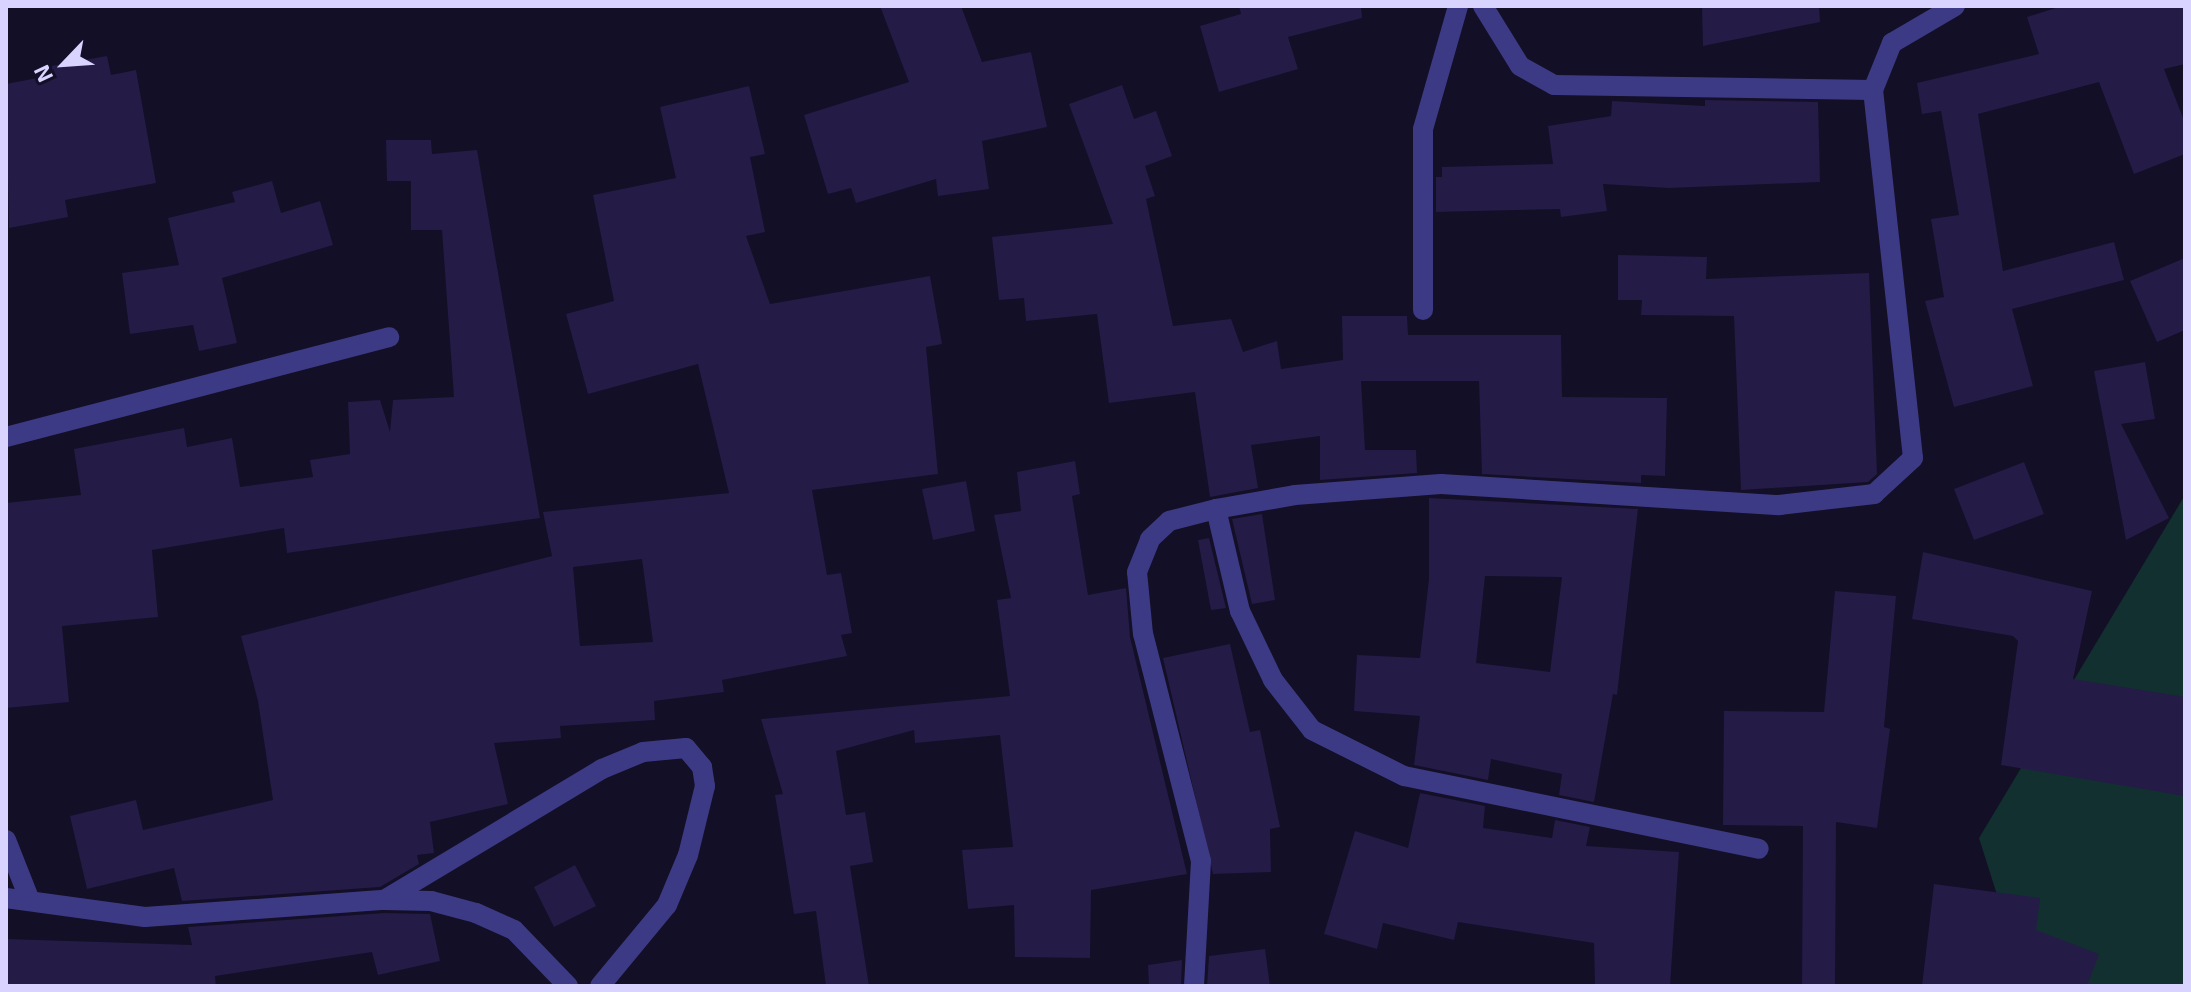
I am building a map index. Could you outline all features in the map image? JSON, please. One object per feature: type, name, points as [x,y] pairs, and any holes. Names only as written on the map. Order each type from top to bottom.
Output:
[{"type":"street","points":[[1423,310],[1423,129],[1458,6]]},
{"type":"street","points":[[1483,6],[1520,66],[1554,85],[1873,90]]},
{"type":"street","points":[[1194,986],[1201,861],[1143,634],[1137,572],[1150,539],[1169,521],[1216,509],[1295,495],[1441,484],[1779,505],[1874,494],[1913,458],[1873,90],[1892,43],[1955,6]]},
{"type":"street","points":[[6,437],[389,337]]},
{"type":"street","points":[[1216,509],[1240,611],[1273,680],[1312,730],[1404,776],[1759,849]]},
{"type":"street","points":[[384,900],[602,769],[643,752],[686,748],[702,767],[705,786],[688,855],[667,905],[600,986]]},
{"type":"street","points":[[6,840],[29,898]]},
{"type":"street","points":[[6,898],[29,898],[145,917],[384,900],[431,901],[514,930],[568,986]]},
{"type":"green space","points":[[2185,495],[2185,986],[2026,986],[1979,838]]},
{"type":"building","points":[[880,6],[961,6],[982,62],[1031,52],[1047,127],[982,141],[989,189],[938,196],[936,179],[856,203],[851,188],[828,194],[804,115],[909,82]]},
{"type":"building","points":[[1239,6],[1361,6],[1362,18],[1288,37],[1298,69],[1219,92],[1200,26],[1241,14]]},
{"type":"building","points":[[1702,6],[1819,6],[1820,22],[1703,46]]},
{"type":"building","points":[[2062,6],[2185,6],[2185,64],[2164,69],[2185,123],[2185,154],[2134,174],[2099,82],[1978,114],[2003,271],[2114,242],[2124,280],[2012,309],[2033,386],[1954,407],[1925,301],[1944,297],[1931,219],[1959,215],[1941,111],[1922,114],[1917,83],[2039,54],[2027,17]]},
{"type":"building","points":[[107,56],[111,75],[136,70],[156,183],[65,200],[68,217],[9,228],[6,84],[53,75],[51,66]]},
{"type":"building","points":[[1122,85],[1134,119],[1156,111],[1172,156],[1145,166],[1155,196],[1146,199],[1173,326],[1231,319],[1243,352],[1277,341],[1281,369],[1343,360],[1342,316],[1407,316],[1408,335],[1561,335],[1562,397],[1667,398],[1665,476],[1641,475],[1641,483],[1482,474],[1479,381],[1361,381],[1365,450],[1416,450],[1417,473],[1320,480],[1320,436],[1251,445],[1258,488],[1210,497],[1195,392],[1109,403],[1097,314],[1026,321],[1024,298],[999,300],[992,237],[1113,224],[1069,104]]},
{"type":"building","points":[[749,86],[765,154],[750,157],[765,232],[746,236],[770,304],[930,276],[942,344],[926,347],[938,474],[812,490],[827,575],[841,573],[852,633],[841,635],[847,656],[722,680],[724,692],[654,701],[655,720],[560,726],[561,738],[494,743],[508,804],[430,822],[434,853],[417,855],[419,864],[380,887],[182,901],[174,868],[87,889],[70,816],[136,800],[143,830],[273,800],[258,701],[241,636],[552,556],[543,512],[729,493],[698,364],[588,394],[566,314],[614,301],[593,195],[676,178],[660,107]],"holes":[[[642,559],[653,642],[580,646],[573,567]]]},
{"type":"building","points":[[1705,100],[1818,102],[1820,182],[1669,188],[1603,184],[1607,211],[1561,217],[1560,209],[1436,212],[1436,177],[1442,177],[1442,167],[1553,164],[1548,126],[1611,116],[1612,101],[1705,106]]},
{"type":"building","points":[[386,140],[431,140],[432,154],[477,150],[540,518],[287,553],[284,528],[152,550],[158,617],[62,626],[69,702],[6,708],[6,503],[81,495],[74,449],[184,428],[187,447],[232,438],[240,487],[313,477],[310,460],[350,454],[348,402],[380,400],[390,432],[393,400],[454,397],[442,230],[411,230],[411,181],[387,181]]},
{"type":"building","points":[[272,181],[281,213],[320,201],[333,245],[222,278],[237,343],[199,351],[193,325],[130,334],[122,273],[179,265],[168,218],[235,202],[232,192]]},
{"type":"building","points":[[1618,255],[1707,257],[1706,279],[1869,273],[1877,474],[1868,482],[1741,490],[1734,316],[1641,315],[1642,300],[1618,300]]},
{"type":"building","points":[[2185,258],[2185,330],[2157,342],[2130,281]]},
{"type":"building","points":[[2145,362],[2155,419],[2121,424],[2169,518],[2126,540],[2094,371]]},
{"type":"building","points":[[1075,461],[1080,494],[1072,496],[1088,595],[1126,588],[1130,637],[1187,874],[1091,890],[1090,958],[1015,957],[1014,905],[968,909],[962,850],[1013,847],[1000,735],[915,743],[914,730],[836,751],[846,815],[865,812],[873,862],[850,866],[869,986],[826,986],[816,911],[794,914],[775,795],[783,794],[761,719],[1010,696],[997,600],[1011,598],[994,515],[1021,511],[1017,472]]},
{"type":"building","points":[[2024,462],[2044,514],[1974,540],[1954,489]]},
{"type":"building","points":[[966,481],[975,531],[933,540],[922,489]]},
{"type":"building","points":[[1429,498],[1638,509],[1617,695],[1613,694],[1594,802],[1559,795],[1562,774],[1491,759],[1488,780],[1414,765],[1420,716],[1354,711],[1357,655],[1420,658],[1429,579]],"holes":[[[1485,576],[1562,577],[1550,672],[1476,663]]]},
{"type":"building","points":[[1262,514],[1275,600],[1252,604],[1232,519]]},
{"type":"building","points":[[1209,538],[1226,608],[1211,610],[1198,540]]},
{"type":"building","points":[[1923,552],[2092,591],[2073,679],[2185,697],[2185,796],[2001,765],[2018,641],[2013,636],[1912,619]]},
{"type":"building","points":[[1835,591],[1896,596],[1884,727],[1890,729],[1877,828],[1836,822],[1835,986],[1802,986],[1803,826],[1723,825],[1724,711],[1824,712]]},
{"type":"building","points":[[1230,644],[1250,732],[1260,730],[1280,827],[1270,829],[1271,872],[1213,874],[1163,658]]},
{"type":"building","points":[[1420,793],[1485,806],[1483,828],[1552,838],[1555,820],[1590,827],[1586,846],[1679,852],[1670,986],[1595,986],[1594,943],[1458,922],[1454,940],[1383,923],[1377,949],[1324,934],[1355,831],[1408,848]]},
{"type":"building","points":[[575,865],[596,906],[554,927],[534,887]]},
{"type":"building","points":[[1934,884],[2040,898],[2036,930],[2099,954],[2087,986],[1922,986]]},
{"type":"building","points":[[384,913],[430,914],[440,961],[378,975],[372,952],[215,976],[216,986],[6,986],[6,939],[192,945],[188,927]]},
{"type":"building","points":[[1265,949],[1270,986],[1207,986],[1209,956]]},
{"type":"building","points":[[1182,960],[1181,986],[1149,986],[1148,965]]}]
